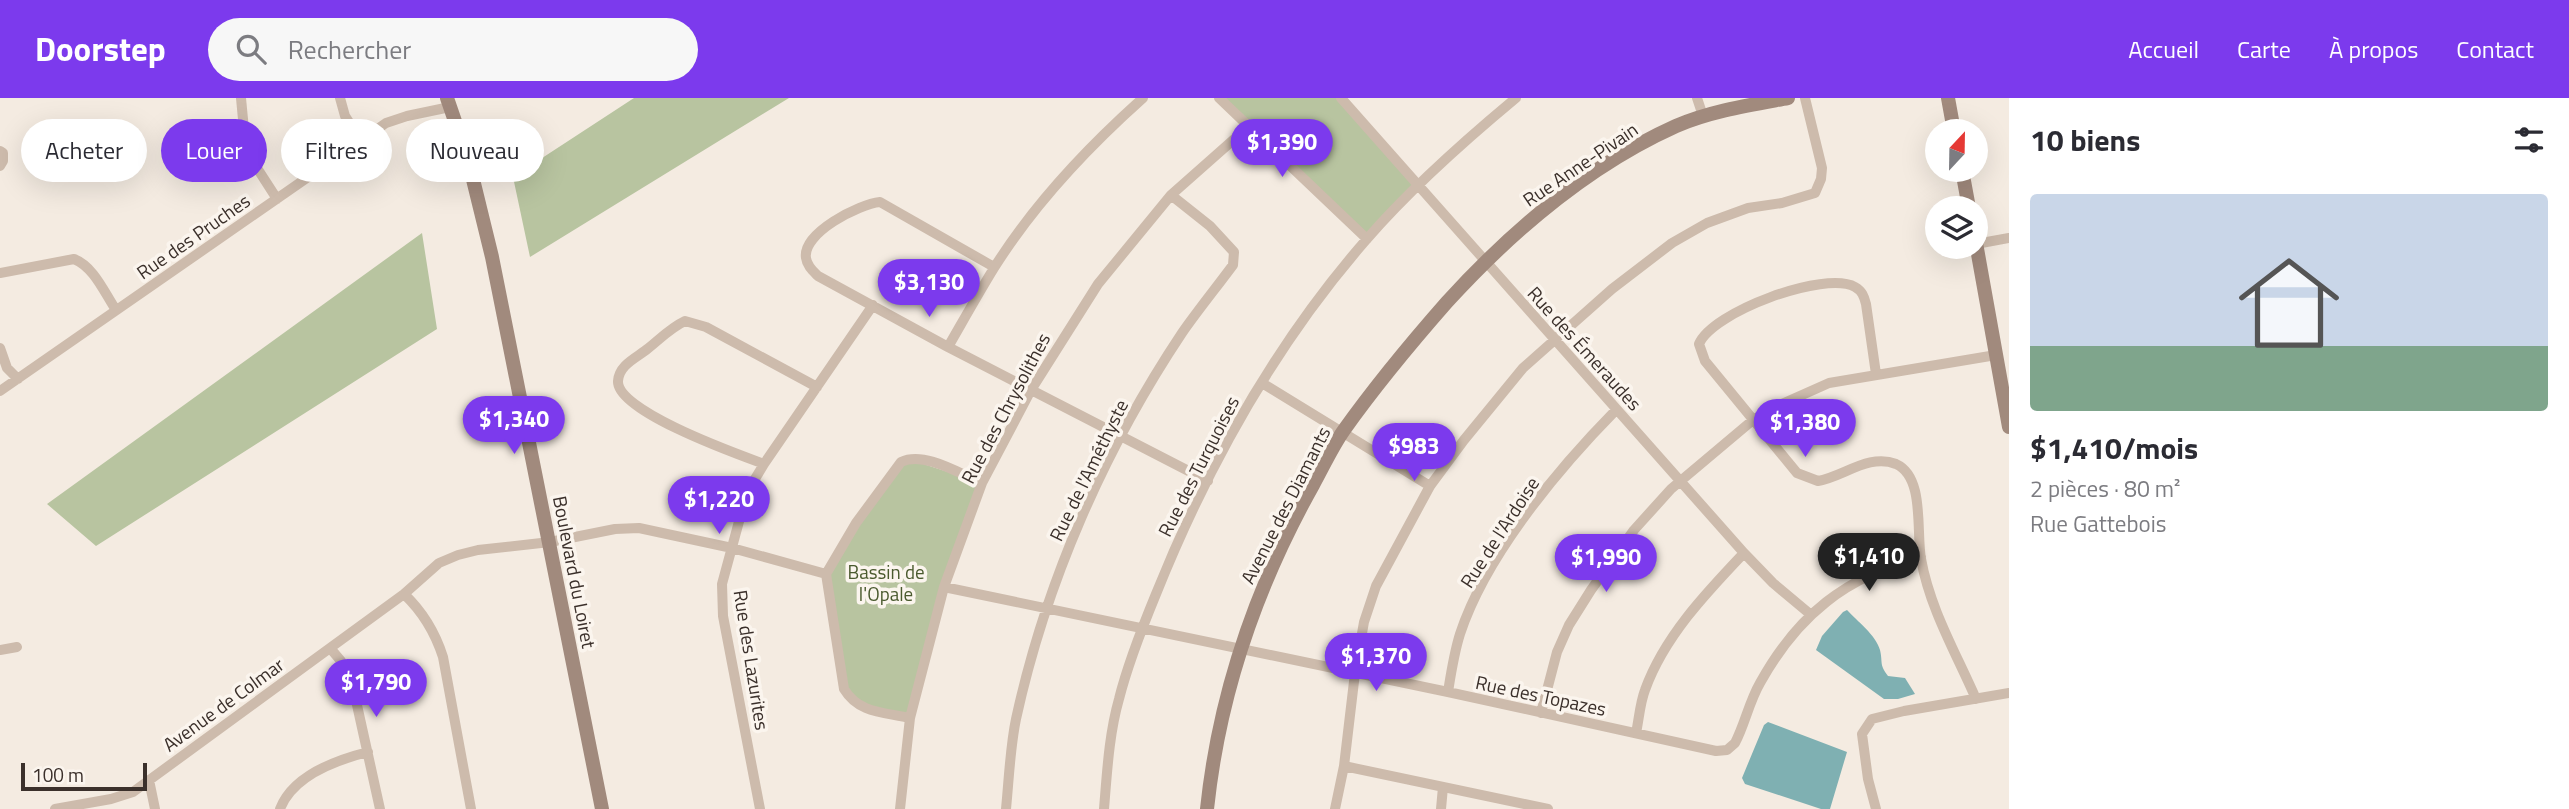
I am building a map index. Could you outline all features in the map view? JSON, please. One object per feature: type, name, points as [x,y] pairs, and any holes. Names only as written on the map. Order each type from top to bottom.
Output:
[{"type":"street","points":[[241,98],[246,151],[277,199]]},
{"type":"street","points":[[340,98],[347,119]]},
{"type":"street","points":[[948,347],[994,267],[1061,179],[1116,121],[1143,98]]},
{"type":"street","points":[[1219,98],[1367,239]]},
{"type":"street","name":"Rue des Émeraudes","points":[[1340,98],[1744,553],[1773,583],[1810,614]]},
{"type":"street","name":"Rue des Turquoises","points":[[1104,809],[1118,699],[1171,558],[1233,432],[1312,308],[1367,239],[1418,186],[1516,98]]},
{"type":"street","points":[[1697,98],[1703,116]]},
{"type":"street","name":"Rue Anne-Pivain","points":[[1485,261],[1537,215],[1635,147],[1676,126],[1703,116],[1788,98]]},
{"type":"street","points":[[1335,809],[1364,622],[1376,586],[1400,537],[1430,486],[1523,368],[1612,289],[1672,243],[1695,230],[1748,208],[1782,203],[1815,193],[1822,168],[1805,98]]},
{"type":"street","points":[[1948,98],[1952,119]]},
{"type":"street","name":"Rue des Pruches","points":[[392,121],[448,102]]},
{"type":"street","name":"Boulevard du Loiret","points":[[448,102],[468,159],[492,257],[602,809]]},
{"type":"street","name":"Rue des Chrysolithes","points":[[900,809],[911,718],[944,587],[982,482],[1031,390],[1098,284],[1171,195],[1249,126]]},
{"type":"street","points":[[0,151],[3,153],[3,161],[0,166]]},
{"type":"street","name":"Rue des Pruches","points":[[0,391],[302,182]]},
{"type":"street","name":"Rue de l'Améthyste","points":[[1006,809],[1016,721],[1046,609],[1075,531],[1120,436],[1177,342],[1235,259],[1234,252],[1210,226],[1171,195]]},
{"type":"street","points":[[994,267],[880,202],[859,207],[812,238],[806,257],[818,276],[948,347],[1208,481]]},
{"type":"street","points":[[1988,242],[2009,238]]},
{"type":"street","points":[[0,273],[74,259],[90,270],[116,310]]},
{"type":"street","points":[[1979,259],[2009,427]]},
{"type":"street","name":"Avenue des Diamants","points":[[1207,809],[1218,740],[1241,650],[1282,545],[1343,432],[1412,342],[1485,261]]},
{"type":"street","points":[[1876,374],[1863,293],[1857,287],[1836,282],[1777,294],[1754,303],[1709,328],[1699,344],[1705,361],[1797,473],[1818,481],[1874,461],[1897,465],[1907,471],[1915,485],[1921,557],[1939,619],[1976,699]]},
{"type":"street","name":"Rue des Lazurites","points":[[760,809],[723,616],[722,584],[747,492],[873,305]]},
{"type":"street","points":[[764,464],[722,448],[642,410],[625,397],[620,389],[620,373],[628,363],[685,321],[706,327],[817,387]]},
{"type":"street","points":[[0,348],[7,368],[18,379]]},
{"type":"street","points":[[1541,712],[1557,652],[1569,625],[1634,530],[1671,489],[1753,420],[1829,383],[1996,355]]},
{"type":"street","points":[[1262,383],[1430,486]]},
{"type":"street","name":"Rue de l'Ardoise","points":[[1447,692],[1460,634],[1489,574],[1512,536],[1554,478],[1616,410]]},
{"type":"street","points":[[911,718],[876,713],[852,702],[844,689],[826,573],[856,523],[901,463],[908,459],[925,460],[982,482]]},
{"type":"street","name":"Avenue de Colmar","points":[[55,809],[133,792],[404,594],[439,563],[458,555],[478,550],[550,542],[615,529],[639,528],[732,548],[826,573]]},
{"type":"street","points":[[1636,733],[1644,692],[1655,666],[1672,638],[1717,580],[1744,553]]},
{"type":"street","points":[[1810,614],[1848,586],[1889,565],[1921,557]]},
{"type":"street","name":"Rue des Topazes","points":[[944,587],[1716,751],[1727,750],[1739,736],[1760,682],[1810,614]]},
{"type":"street","points":[[404,594],[425,617],[443,657],[471,809]]},
{"type":"street","points":[[0,650],[17,646]]},
{"type":"street","points":[[331,648],[354,687],[380,809]]},
{"type":"street","points":[[1876,809],[1862,734],[1872,719],[2009,694]]},
{"type":"street","points":[[279,809],[286,796],[324,766],[342,758],[368,752]]},
{"type":"street","points":[[1343,766],[1548,809]]},
{"type":"street","points":[[149,780],[155,809]]},
{"type":"street","points":[[1441,809],[1443,788]]},
{"type":"green space","points":[[634,98],[789,98],[530,257],[514,182],[544,182],[544,157]]},
{"type":"green space","points":[[1220,98],[1341,98],[1418,186],[1367,239]]},
{"type":"green space","points":[[422,233],[437,329],[96,546],[47,504]]},
{"type":"green space","name":"Bassin de l'Opale","points":[[908,459],[982,483],[944,587],[910,718],[876,713],[844,689],[826,574],[832,561]]},
{"type":"water","points":[[1847,610],[1875,639],[1882,666],[1888,676],[1905,678],[1915,694],[1898,699],[1884,699],[1816,650],[1822,636]]},
{"type":"water","points":[[1768,722],[1847,752],[1830,809],[1821,809],[1745,784],[1742,778],[1764,725]]}]
